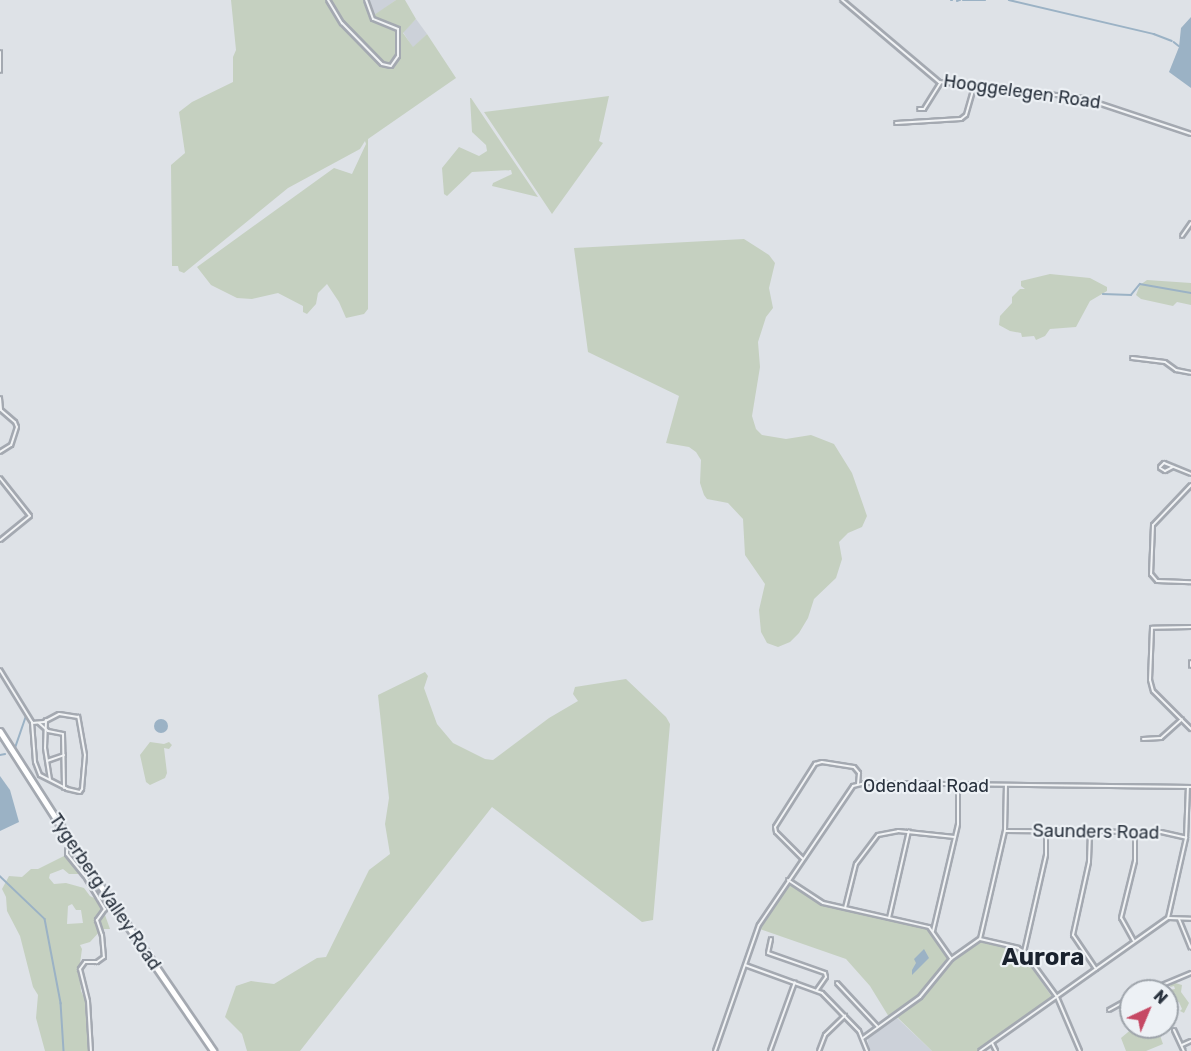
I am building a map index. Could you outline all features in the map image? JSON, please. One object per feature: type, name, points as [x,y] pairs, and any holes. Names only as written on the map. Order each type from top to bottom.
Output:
[{"type":"main road","name":"Tygerberg Valley Road","points":[[0,731],[30,780],[214,1051]]},
{"type":"street","points":[[328,0],[342,23],[383,65],[391,66],[398,57],[398,29],[373,19],[366,0]]},
{"type":"street","name":"Hooggelegen Road","points":[[842,0],[914,63],[941,83],[1088,99],[1191,134]]},
{"type":"street","points":[[0,52],[0,72]]},
{"type":"street","points":[[919,110],[924,110],[933,91],[941,83]]},
{"type":"street","points":[[896,123],[961,119],[966,116],[974,87]]},
{"type":"street","points":[[1182,236],[1191,223]]},
{"type":"street","points":[[1132,358],[1165,362],[1176,370],[1191,373]]},
{"type":"street","points":[[0,398],[1,410],[15,422],[17,427],[11,445],[0,452]]},
{"type":"street","points":[[1173,467],[1191,474]]},
{"type":"street","points":[[0,478],[30,514],[0,540]]},
{"type":"street","points":[[1191,486],[1153,525],[1151,574],[1157,581],[1191,582]]},
{"type":"street","points":[[1191,627],[1155,626],[1150,635],[1151,687],[1191,729]]},
{"type":"street","points":[[0,670],[32,723],[34,752],[40,775],[78,793],[82,789],[85,755],[79,719],[76,715],[62,713],[39,723],[32,723]]},
{"type":"street","points":[[1143,739],[1161,738],[1182,719]]},
{"type":"street","points":[[46,720],[50,780]]},
{"type":"street","points":[[39,723],[45,729],[63,733],[64,788]]},
{"type":"street","points":[[48,761],[65,755]]},
{"type":"street","points":[[803,859],[776,832],[775,827],[815,764],[822,762],[854,767],[859,773],[858,784]]},
{"type":"street","points":[[30,780],[40,775]]},
{"type":"street","name":"Odendaal Road","points":[[715,1051],[759,925],[845,796],[858,784],[1189,787]]},
{"type":"street","points":[[933,931],[955,837],[958,819],[958,784]]},
{"type":"street","points":[[863,1038],[922,996],[951,959],[980,939],[1005,831],[1006,785]]},
{"type":"street","points":[[1168,918],[1186,838],[1189,787]]},
{"type":"street","points":[[845,908],[854,868],[871,840],[887,831],[909,831],[955,837]]},
{"type":"street","points":[[890,918],[909,831]]},
{"type":"street","name":"Saunders Road","points":[[1005,831],[1161,832],[1186,838]]},
{"type":"street","points":[[1024,952],[1046,855],[1046,831]]},
{"type":"street","points":[[1090,832],[1089,865],[1073,935],[1096,969]]},
{"type":"street","points":[[1134,941],[1121,918],[1135,861],[1135,832]]},
{"type":"street","points":[[67,850],[67,854],[85,876],[105,909],[97,920],[102,935],[104,957],[97,962],[85,962],[80,969],[88,1001],[91,1051]]},
{"type":"street","points":[[788,880],[823,903],[926,926],[933,931],[951,959]]},
{"type":"street","points":[[981,1051],[1168,918],[1191,919]]},
{"type":"street","points":[[1179,919],[1191,948]]},
{"type":"street","points":[[771,939],[768,953],[825,973],[826,977],[817,990]]},
{"type":"street","points":[[980,939],[1024,952],[1056,997],[1080,1051]]},
{"type":"street","points":[[745,965],[817,990],[826,996],[863,1038],[867,1051]]},
{"type":"street","points":[[1177,979],[1191,973]]},
{"type":"street","points":[[770,1051],[795,982]]},
{"type":"street","points":[[837,983],[878,1027]]},
{"type":"street","points":[[1109,1010],[1119,1005]]},
{"type":"street","points":[[819,1051],[825,1035],[845,1016]]},
{"type":"street","points":[[1179,1039],[1184,1051]]},
{"type":"street","points":[[1182,1045],[1191,1041]]},
{"type":"street","points":[[992,1043],[996,1051]]},
{"type":"shaded area","points":[[368,0],[396,0],[374,16]]},
{"type":"shaded area","points":[[416,19],[427,34],[413,48],[403,32]]},
{"type":"shaded area","points":[[896,1017],[932,1051],[870,1051],[867,1037]]},
{"type":"green space","points":[[231,0],[369,0],[374,15],[396,0],[405,0],[416,19],[403,33],[413,47],[427,34],[456,78],[368,139],[368,309],[364,314],[346,318],[327,284],[318,293],[316,304],[307,314],[303,312],[303,306],[278,293],[252,299],[237,298],[211,285],[197,267],[334,168],[352,174],[366,144],[365,141],[360,149],[288,188],[184,273],[179,271],[178,266],[172,266],[171,165],[185,153],[179,112],[192,102],[233,82],[233,57],[236,50]]},
{"type":"green space","points":[[609,96],[599,141],[603,143],[552,214],[484,112]]},
{"type":"green space","points":[[470,98],[538,197],[492,186],[493,183],[512,174],[511,170],[472,172],[447,196],[444,194],[442,168],[459,147],[479,156],[487,151],[486,145],[472,132]]},
{"type":"green space","points":[[744,239],[769,255],[775,263],[769,288],[773,308],[766,317],[758,342],[760,367],[752,416],[756,429],[762,435],[786,439],[811,435],[834,444],[852,473],[867,516],[862,527],[848,533],[839,542],[842,559],[836,578],[814,599],[808,618],[799,633],[790,642],[778,647],[767,643],[761,632],[759,610],[765,584],[745,555],[743,519],[728,503],[707,499],[704,495],[700,483],[701,460],[696,452],[689,447],[666,443],[679,396],[588,352],[574,248]]},
{"type":"green space","points":[[1050,274],[1090,278],[1107,287],[1107,291],[1090,301],[1076,327],[1050,329],[1045,336],[1036,340],[1034,336],[1022,337],[1021,333],[1010,331],[999,325],[1000,316],[1012,303],[1012,297],[1020,289],[1025,289],[1021,286],[1021,281]]},
{"type":"green space","points":[[1147,280],[1191,283],[1191,305],[1177,302],[1173,306],[1141,299],[1136,295],[1140,285]]},
{"type":"green space","points":[[425,672],[428,676],[424,688],[437,724],[453,743],[485,759],[493,760],[549,718],[578,701],[573,694],[575,687],[626,679],[666,717],[670,724],[653,920],[642,922],[492,807],[300,1051],[247,1051],[242,1034],[225,1017],[236,986],[251,981],[274,984],[317,958],[326,957],[369,870],[390,854],[385,824],[389,798],[378,695]]},
{"type":"green space","points":[[150,742],[164,744],[169,742],[172,745],[169,749],[164,748],[167,773],[165,778],[150,785],[146,782],[140,755]]},
{"type":"green space","points":[[66,855],[77,865],[81,874],[69,874],[63,869],[50,874],[49,878],[54,884],[66,883],[84,888],[90,896],[100,901],[110,929],[102,929],[90,942],[80,945],[82,949],[79,970],[81,991],[86,1002],[90,1051],[45,1051],[36,1018],[38,995],[33,987],[20,936],[7,911],[6,897],[2,889],[9,876],[22,877],[31,869],[38,869]],"holes":[[[72,904],[76,910],[81,910],[83,923],[67,924],[68,906]]]},
{"type":"green space","points":[[791,884],[822,904],[928,929],[948,959],[921,994],[889,1017],[870,986],[846,959],[760,929],[786,886]]},
{"type":"green space","points":[[979,942],[1020,951],[1052,997],[977,1051],[932,1051],[897,1017],[924,997],[952,959]]},
{"type":"green space","points":[[1179,984],[1182,985],[1181,992],[1189,1003],[1184,1013],[1180,1011],[1182,1009],[1179,1002]]},
{"type":"green space","points":[[1121,1039],[1161,1039],[1163,1044],[1146,1051],[1126,1051]]},
{"type":"water","points":[[1191,17],[1191,88],[1169,72],[1179,47],[1181,28]]},
{"type":"water","points":[[158,719],[164,719],[168,726],[164,733],[158,733],[154,729],[154,723]]},
{"type":"water","points":[[0,776],[10,790],[19,822],[0,831]]},
{"type":"water","points":[[924,949],[929,958],[912,975],[916,963],[914,959]]},
{"type":"waterway","points":[[963,0],[985,0]]},
{"type":"waterway","points":[[1009,0],[1154,34],[1172,41]]},
{"type":"waterway","points":[[1174,42],[1179,46]]},
{"type":"waterway","points":[[1103,294],[1131,295],[1140,284],[1191,293]]},
{"type":"waterway","points":[[15,748],[26,716]]},
{"type":"waterway","points":[[0,755],[5,754]]},
{"type":"waterway","points":[[0,876],[45,919],[61,1003],[64,1051]]},
{"type":"district","name":"Aurora","points":[[1043,958]]}]
